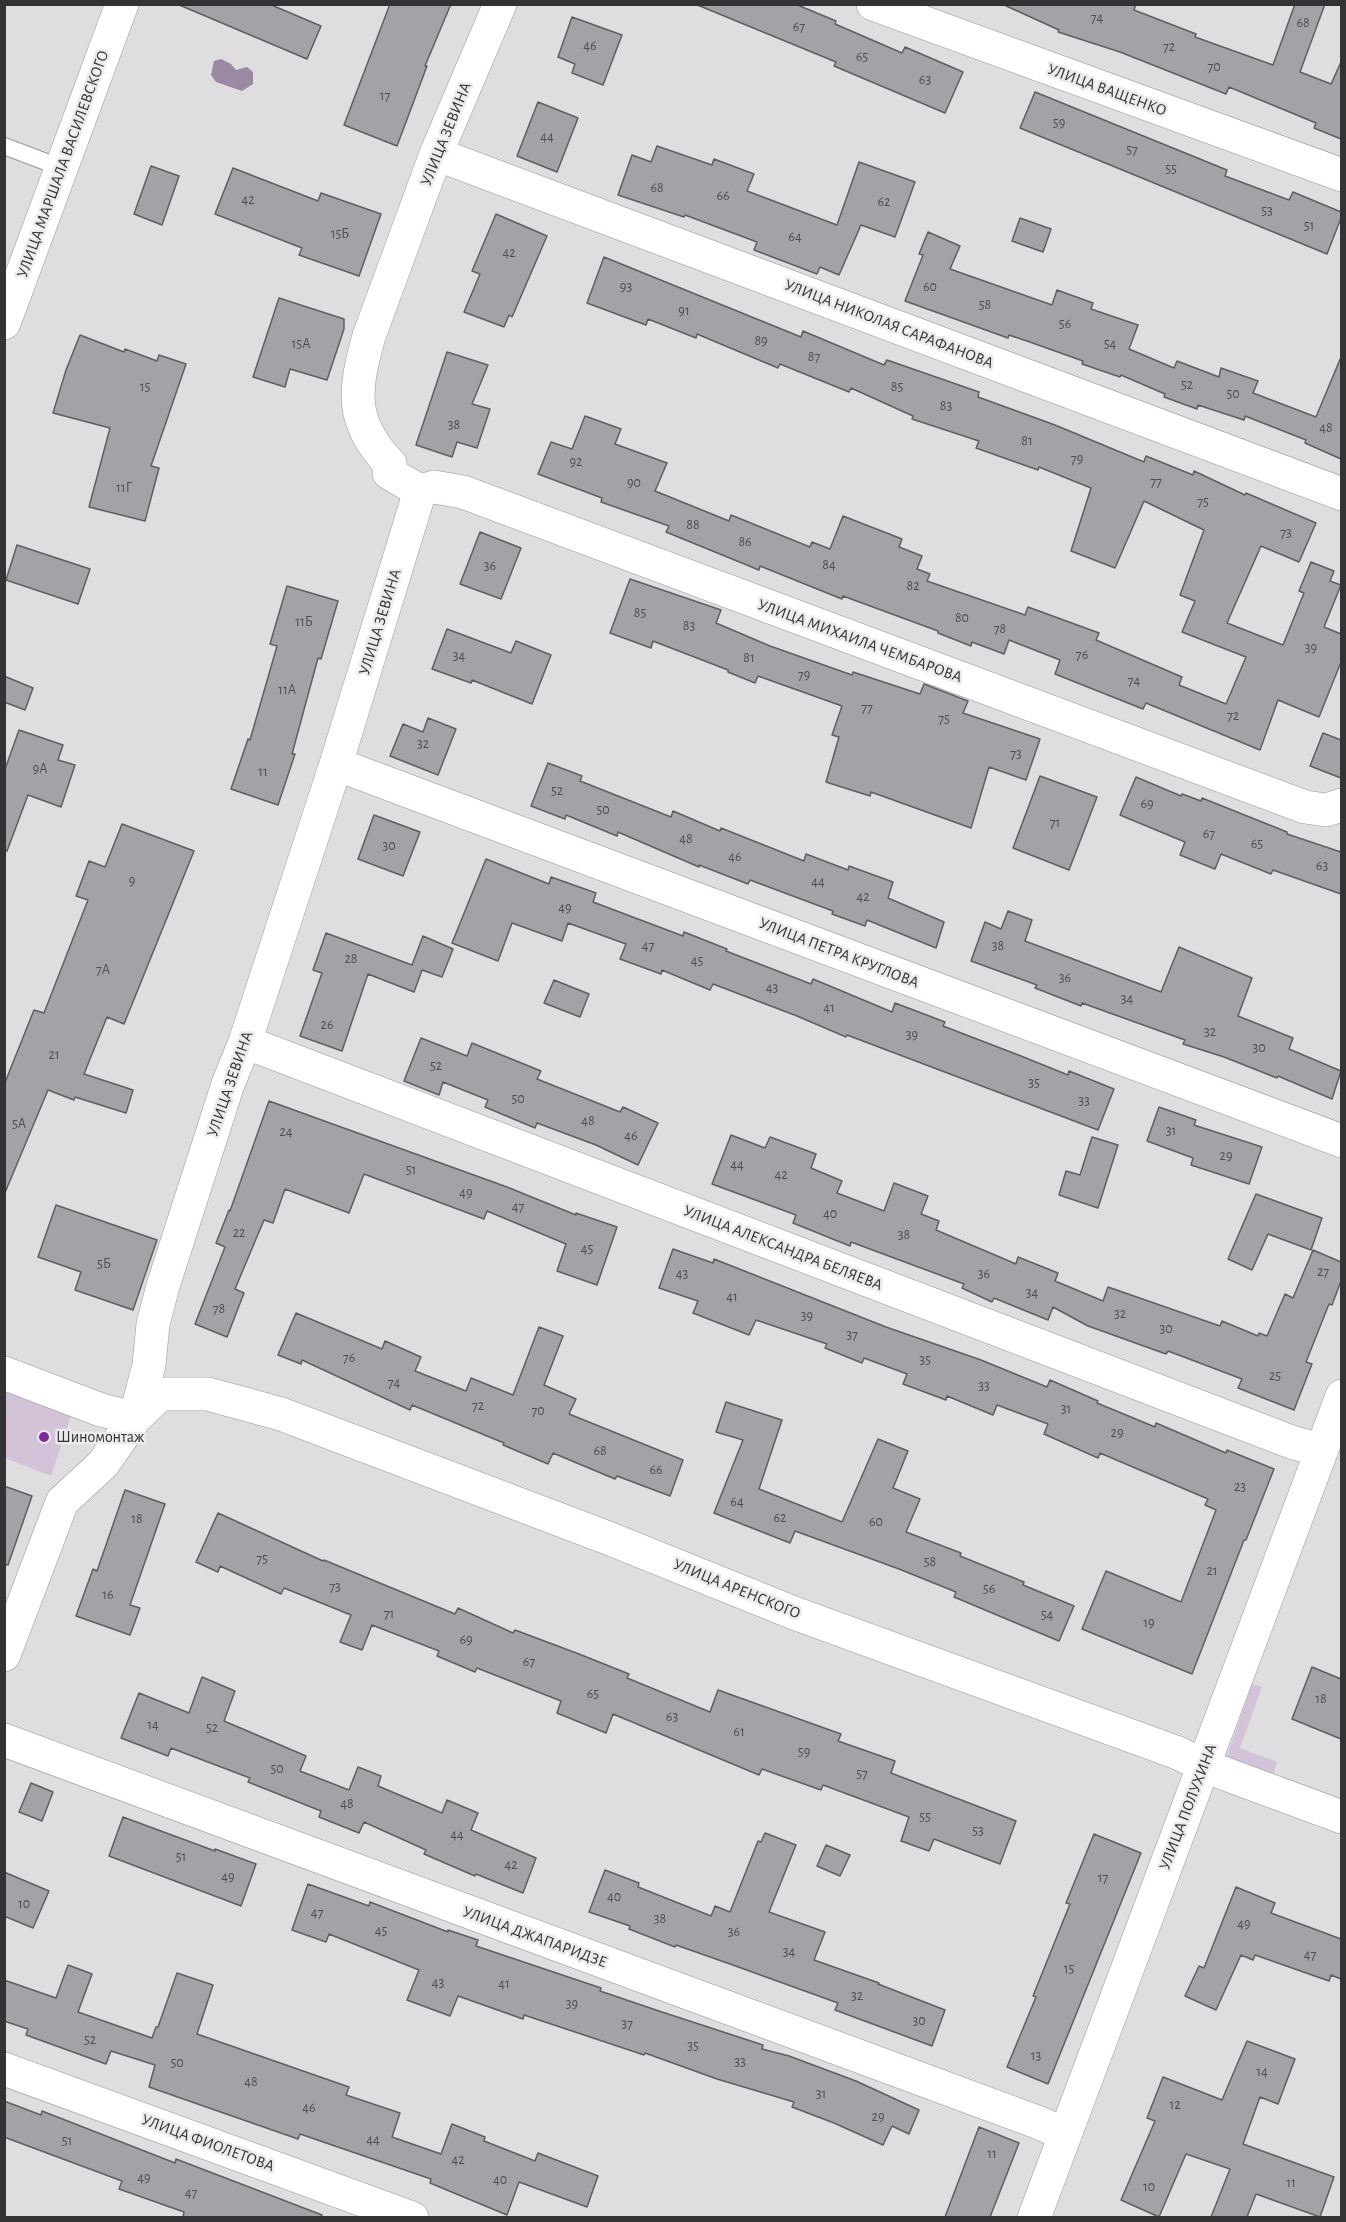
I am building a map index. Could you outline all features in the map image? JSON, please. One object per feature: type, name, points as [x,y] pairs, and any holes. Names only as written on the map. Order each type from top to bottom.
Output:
[{"type":"street","name":"УЛИЦА МАРШАЛА ВАСИЛЕВСКОГО","points":[[4,323],[122,4]]},
{"type":"street","name":"УЛИЦА ЗЕВИНА","points":[[4,1655],[62,1502],[103,1464],[135,1418],[148,1365],[153,1324],[163,1286],[228,1084],[245,1042],[336,764],[420,491],[389,473],[390,464],[375,448],[361,424],[358,401],[360,367],[369,336],[436,154],[500,4]]},
{"type":"street","name":"УЛИЦА ВАЩЕНКО","points":[[873,4],[1341,175]]},
{"type":"street","name":"УЛИЦА НИКОЛАЯ САРАФАНОВА","points":[[436,154],[1341,494]]},
{"type":"street","name":"УЛИЦА МИХАИЛА ЧЕМБАРОВА","points":[[420,491],[434,487],[463,492],[1305,807],[1326,810],[1341,805]]},
{"type":"street","name":"УЛИЦА ПЕТРА КРУГЛОВА","points":[[336,764],[1341,1141]]},
{"type":"street","name":"УЛИЦА АЛЕКСАНДРА БЕЛЯЕВА","points":[[245,1042],[1282,1439],[1321,1450]]},
{"type":"street","points":[[4,1372],[101,1410],[135,1418]]},
{"type":"street","name":"УЛИЦА АРЕНСКОГО","points":[[135,1418],[160,1394],[208,1394],[281,1414],[608,1538],[794,1613],[1178,1753],[1203,1766],[1341,1817]]},
{"type":"street","name":"УЛИЦА ПОЛУХИНА","points":[[1034,2217],[1341,1396]]},
{"type":"street","name":"УЛИЦА ДЖАПАРИДЗЕ","points":[[4,1740],[1065,2134]]},
{"type":"street","name":"УЛИЦА ФИОЛЕТОВА","points":[[4,2069],[412,2217]]},
{"type":"lane","points":[[4,146],[62,168]]},
{"type":"shaded area","points":[[221,59],[231,64],[236,70],[247,67],[253,72],[253,84],[242,91],[216,82],[211,75],[214,61]]},
{"type":"shaded area","points":[[4,1385],[73,1410],[51,1476],[5,1458]]},
{"type":"shaded area","points":[[1252,1684],[1262,1687],[1240,1748],[1277,1762],[1272,1778],[1225,1762]]},
{"type":"building","points":[[177,4],[269,4],[321,26],[307,59]]},
{"type":"building","points":[[390,4],[451,4],[425,66],[427,66],[397,146],[344,125]]},
{"type":"building","points":[[695,4],[795,4],[902,53],[905,47],[963,72],[945,113],[834,66],[836,62]]},
{"type":"building","points":[[1002,4],[1136,4],[1134,10],[1196,34],[1195,37],[1273,65],[1295,4],[1325,4],[1300,72],[1331,84],[1341,62],[1341,139],[1314,128],[1316,123],[1229,87],[1226,94],[1120,52],[1058,32],[1059,30]]},
{"type":"building","points":[[572,17],[622,35],[603,85],[572,73],[575,64],[558,57]]},
{"type":"building","points":[[1035,92],[1227,170],[1225,176],[1289,200],[1293,192],[1341,212],[1341,218],[1327,254],[1020,128]]},
{"type":"building","points":[[538,102],[578,118],[557,172],[517,156]]},
{"type":"building","points":[[657,146],[712,165],[714,159],[754,174],[747,191],[837,225],[859,162],[915,182],[895,237],[861,225],[839,275],[820,267],[817,274],[754,250],[757,242],[685,215],[684,217],[618,195],[632,155],[651,162]]},
{"type":"building","points":[[151,166],[179,176],[162,225],[134,214]]},
{"type":"building","points":[[233,168],[318,201],[321,193],[381,214],[359,276],[299,255],[302,248],[215,214]]},
{"type":"building","points":[[496,214],[547,236],[512,317],[509,315],[504,327],[464,312],[480,274],[472,271]]},
{"type":"building","points":[[1020,218],[1051,229],[1043,252],[1012,241]]},
{"type":"building","points":[[928,232],[960,246],[950,269],[1052,305],[1057,290],[1093,303],[1091,309],[1138,325],[1129,349],[1174,368],[1177,361],[1219,377],[1221,368],[1258,381],[1253,393],[1316,417],[1341,357],[1341,459],[1305,443],[1306,440],[1245,416],[1244,420],[1198,405],[1197,409],[1164,397],[1165,394],[1121,375],[1120,377],[1082,364],[1083,361],[1027,341],[1009,335],[1008,338],[905,301],[923,255],[919,254]]},
{"type":"building","points":[[604,257],[801,337],[803,331],[884,365],[887,360],[979,392],[978,397],[1055,425],[1144,462],[1146,456],[1193,475],[1194,471],[1245,495],[1246,493],[1316,523],[1299,562],[1261,546],[1227,623],[1283,645],[1304,593],[1299,591],[1311,562],[1334,571],[1330,581],[1341,585],[1324,627],[1341,634],[1341,662],[1319,717],[1278,700],[1260,750],[1146,703],[1143,709],[1055,674],[1060,660],[1009,640],[1004,654],[972,642],[971,646],[938,633],[938,631],[843,596],[842,599],[760,566],[759,570],[666,532],[669,526],[601,502],[602,498],[538,474],[551,442],[572,449],[585,416],[621,429],[615,444],[667,463],[655,491],[729,521],[731,515],[810,547],[812,542],[830,549],[843,516],[902,539],[899,547],[922,556],[917,569],[930,574],[927,581],[1025,615],[1028,607],[1099,633],[1096,640],[1182,677],[1179,685],[1226,704],[1246,657],[1182,632],[1195,601],[1180,595],[1204,530],[1144,501],[1115,568],[1071,551],[1091,488],[1039,467],[1038,470],[976,448],[979,441],[912,419],[913,416],[851,388],[849,392],[780,364],[778,368],[697,334],[696,338],[648,319],[646,325],[587,303]]},
{"type":"building","points":[[279,298],[344,319],[344,329],[327,380],[290,369],[285,387],[253,377]]},
{"type":"building","points":[[80,335],[124,352],[125,349],[157,361],[159,355],[186,364],[151,466],[159,468],[145,521],[89,507],[110,428],[53,413]]},
{"type":"building","points":[[447,352],[488,365],[472,404],[490,409],[477,448],[457,442],[452,457],[416,445]]},
{"type":"building","points":[[480,532],[521,548],[501,599],[460,584]]},
{"type":"building","points":[[17,545],[90,569],[78,604],[6,580]]},
{"type":"building","points":[[630,579],[721,610],[716,623],[770,646],[852,675],[853,672],[920,694],[924,684],[968,701],[963,713],[1040,739],[1026,780],[989,767],[971,828],[871,792],[870,796],[826,782],[839,737],[832,735],[842,706],[758,676],[755,683],[653,641],[651,648],[610,633]]},
{"type":"building","points":[[287,586],[338,601],[321,659],[318,658],[292,754],[295,754],[278,805],[231,789],[248,739],[250,740],[277,646],[270,644]]},
{"type":"building","points":[[447,629],[511,653],[516,641],[551,655],[532,704],[472,680],[471,683],[432,669]]},
{"type":"building","points":[[4,676],[33,688],[25,710],[4,702]]},
{"type":"building","points":[[428,718],[456,729],[438,775],[390,756],[403,724],[423,732]]},
{"type":"building","points":[[19,730],[63,745],[58,760],[75,765],[61,807],[28,795],[7,851],[4,850],[4,772]]},
{"type":"building","points":[[1323,733],[1341,740],[1341,778],[1310,766]]},
{"type":"building","points":[[548,763],[582,776],[580,781],[671,817],[673,811],[720,831],[721,828],[804,861],[806,854],[848,870],[849,866],[893,882],[888,898],[944,922],[936,948],[867,920],[865,926],[832,914],[833,911],[750,880],[748,884],[699,865],[699,867],[618,832],[617,836],[566,815],[565,819],[531,806]]},
{"type":"building","points":[[1040,776],[1097,797],[1069,870],[1013,848]]},
{"type":"building","points":[[1136,777],[1181,796],[1182,794],[1201,801],[1202,798],[1287,832],[1287,834],[1341,852],[1341,894],[1273,870],[1271,874],[1221,854],[1215,869],[1180,855],[1185,842],[1120,815]]},
{"type":"building","points":[[374,815],[420,832],[403,876],[358,859]]},
{"type":"building","points":[[122,824],[194,851],[124,1024],[107,1017],[84,1074],[133,1090],[126,1113],[75,1097],[74,1100],[48,1090],[4,1195],[4,1085],[34,1010],[44,1013],[88,900],[76,896],[89,861],[105,867]]},
{"type":"building","points":[[486,859],[549,884],[551,877],[596,893],[593,902],[683,936],[684,932],[811,984],[813,979],[892,1012],[895,1003],[945,1022],[943,1026],[1068,1075],[1069,1071],[1114,1089],[1098,1130],[847,1035],[846,1037],[713,984],[710,990],[662,970],[661,974],[620,959],[626,944],[568,923],[562,941],[512,923],[498,961],[452,943]]},
{"type":"building","points":[[1008,911],[1032,920],[1025,941],[1161,992],[1179,947],[1252,978],[1238,1016],[1293,1038],[1289,1049],[1341,1071],[1332,1099],[1278,1076],[1277,1078],[1183,1044],[1185,1040],[1082,1003],[1081,1006],[1035,988],[1037,985],[971,961],[985,922],[1001,929]]},
{"type":"building","points":[[326,933],[412,965],[423,936],[453,949],[442,977],[422,970],[414,992],[368,974],[342,1051],[300,1036],[322,973],[313,970]]},
{"type":"building","points":[[554,980],[589,994],[580,1017],[544,1003]]},
{"type":"building","points":[[421,1038],[467,1056],[472,1043],[541,1071],[537,1079],[620,1112],[623,1107],[658,1123],[638,1165],[596,1145],[537,1123],[535,1128],[485,1107],[488,1100],[443,1082],[439,1095],[404,1081]]},
{"type":"building","points":[[269,1101],[507,1187],[576,1215],[576,1213],[617,1227],[597,1285],[557,1271],[566,1244],[487,1211],[484,1219],[364,1174],[349,1213],[285,1189],[273,1223],[264,1220],[235,1289],[244,1293],[227,1337],[195,1324],[225,1247],[216,1243],[230,1211]]},
{"type":"building","points":[[1159,1107],[1196,1120],[1194,1125],[1262,1147],[1249,1184],[1191,1165],[1193,1158],[1147,1141]]},
{"type":"building","points":[[731,1135],[765,1148],[770,1137],[816,1154],[811,1168],[842,1181],[837,1193],[884,1211],[894,1183],[928,1196],[921,1214],[939,1221],[936,1230],[1016,1264],[1018,1257],[1058,1273],[1055,1281],[1103,1301],[1108,1287],[1220,1326],[1222,1321],[1258,1336],[1259,1333],[1267,1336],[1285,1294],[1293,1298],[1313,1250],[1341,1262],[1341,1281],[1332,1305],[1329,1304],[1306,1362],[1312,1364],[1294,1410],[1238,1388],[1242,1379],[1168,1351],[1166,1354],[1088,1326],[1053,1307],[1048,1320],[994,1298],[992,1302],[962,1288],[964,1284],[851,1242],[850,1246],[793,1223],[796,1215],[712,1184]]},
{"type":"building","points":[[1092,1137],[1118,1145],[1098,1208],[1059,1195],[1066,1171],[1080,1175]]},
{"type":"building","points":[[1256,1194],[1322,1218],[1311,1250],[1268,1234],[1252,1270],[1228,1259]]},
{"type":"building","points":[[56,1205],[157,1240],[133,1310],[75,1290],[81,1272],[38,1257]]},
{"type":"building","points":[[673,1249],[713,1263],[714,1259],[1047,1387],[1050,1380],[1155,1427],[1156,1423],[1226,1453],[1227,1450],[1274,1469],[1192,1674],[1082,1629],[1106,1571],[1181,1602],[1216,1510],[1205,1505],[1208,1499],[1100,1453],[1098,1458],[1044,1434],[1048,1424],[997,1405],[993,1415],[947,1396],[946,1400],[903,1384],[907,1374],[864,1358],[862,1363],[825,1348],[827,1344],[756,1320],[749,1335],[693,1313],[698,1301],[659,1288]]},
{"type":"building","points":[[296,1313],[382,1349],[385,1341],[421,1357],[415,1371],[466,1391],[471,1378],[513,1395],[539,1327],[563,1336],[544,1385],[576,1399],[569,1414],[683,1460],[670,1496],[617,1476],[615,1479],[553,1453],[548,1464],[412,1405],[410,1410],[302,1360],[301,1364],[278,1355]]},
{"type":"building","points":[[726,1402],[782,1420],[759,1489],[842,1522],[878,1439],[908,1451],[893,1488],[920,1499],[906,1532],[961,1553],[960,1556],[1024,1582],[1023,1585],[1074,1606],[1059,1641],[954,1597],[956,1592],[899,1569],[795,1531],[790,1543],[714,1513],[743,1440],[716,1432]]},
{"type":"building","points":[[4,1486],[32,1496],[8,1565],[4,1564]]},
{"type":"building","points":[[125,1490],[165,1504],[130,1605],[140,1608],[130,1635],[76,1616],[93,1569],[97,1571]]},
{"type":"building","points":[[218,1513],[323,1561],[455,1614],[458,1608],[513,1633],[515,1630],[579,1654],[629,1674],[627,1678],[710,1712],[718,1690],[841,1734],[838,1741],[895,1761],[891,1773],[1016,1821],[1000,1864],[934,1839],[929,1851],[901,1841],[909,1817],[823,1785],[821,1790],[762,1769],[759,1775],[613,1714],[606,1733],[557,1713],[561,1701],[477,1668],[475,1672],[437,1656],[439,1651],[372,1625],[362,1650],[340,1642],[351,1615],[284,1588],[281,1594],[220,1566],[218,1572],[196,1562]]},
{"type":"building","points":[[1312,1667],[1341,1679],[1341,1739],[1292,1719]]},
{"type":"building","points":[[202,1677],[235,1691],[224,1721],[306,1756],[300,1771],[349,1790],[358,1767],[381,1776],[378,1786],[442,1813],[447,1800],[478,1813],[471,1830],[536,1858],[523,1893],[424,1854],[426,1850],[364,1822],[359,1833],[319,1817],[321,1811],[248,1782],[250,1778],[171,1748],[168,1756],[121,1738],[139,1693],[189,1713]]},
{"type":"building","points":[[31,1783],[53,1792],[42,1821],[19,1812]]},
{"type":"building","points":[[123,1817],[256,1864],[241,1906],[109,1856]]},
{"type":"building","points":[[765,1833],[796,1845],[769,1912],[825,1932],[814,1960],[945,2010],[932,2046],[835,2010],[838,2003],[676,1945],[675,1947],[629,1929],[630,1926],[589,1912],[605,1870],[639,1883],[638,1887],[711,1916],[715,1906],[730,1912],[758,1841],[761,1842]]},
{"type":"building","points":[[1094,1834],[1141,1853],[1048,2084],[1007,2067],[1036,1997],[1033,1996],[1070,1904],[1066,1903]]},
{"type":"building","points":[[826,1845],[850,1855],[840,1876],[817,1866]]},
{"type":"building","points":[[4,1872],[49,1891],[33,1928],[4,1916]]},
{"type":"building","points":[[308,1884],[369,1906],[370,1902],[448,1932],[448,1930],[478,1940],[476,1946],[601,1988],[600,1991],[763,2045],[762,2049],[789,2056],[856,2081],[919,2110],[909,2134],[892,2126],[883,2145],[792,2107],[794,2102],[524,2015],[523,2019],[458,1996],[450,2016],[407,2000],[419,1970],[329,1934],[326,1942],[292,1930]]},
{"type":"building","points":[[1236,1887],[1275,1903],[1271,1913],[1341,1939],[1341,1979],[1331,1975],[1329,1981],[1255,1955],[1253,1960],[1241,1955],[1216,2010],[1185,1996],[1199,1966],[1204,1968]]},
{"type":"building","points":[[68,1965],[92,1974],[78,2012],[152,2038],[177,1973],[213,1985],[197,2034],[349,2087],[346,2095],[400,2113],[392,2137],[441,2154],[452,2124],[485,2137],[484,2141],[535,2161],[538,2153],[598,2176],[587,2207],[519,2182],[507,2215],[430,2183],[431,2179],[300,2134],[298,2139],[149,2087],[155,2065],[111,2051],[106,2064],[26,2035],[28,2029],[4,2021],[4,1980],[56,1998]]},
{"type":"building","points":[[1247,2041],[1295,2059],[1278,2104],[1260,2097],[1243,2144],[1334,2177],[1320,2217],[1256,2194],[1247,2217],[1211,2217],[1230,2169],[1186,2154],[1159,2217],[1121,2200],[1155,2121],[1147,2118],[1163,2077],[1222,2100]]},
{"type":"building","points":[[4,2101],[41,2115],[42,2111],[175,2163],[176,2159],[322,2215],[321,2217],[183,2217],[184,2212],[119,2189],[122,2181],[4,2137]]},
{"type":"building","points":[[979,2127],[1019,2143],[990,2217],[945,2217]]},
{"type":"place","name":"Шиномонтаж","points":[[44,1437]]}]
